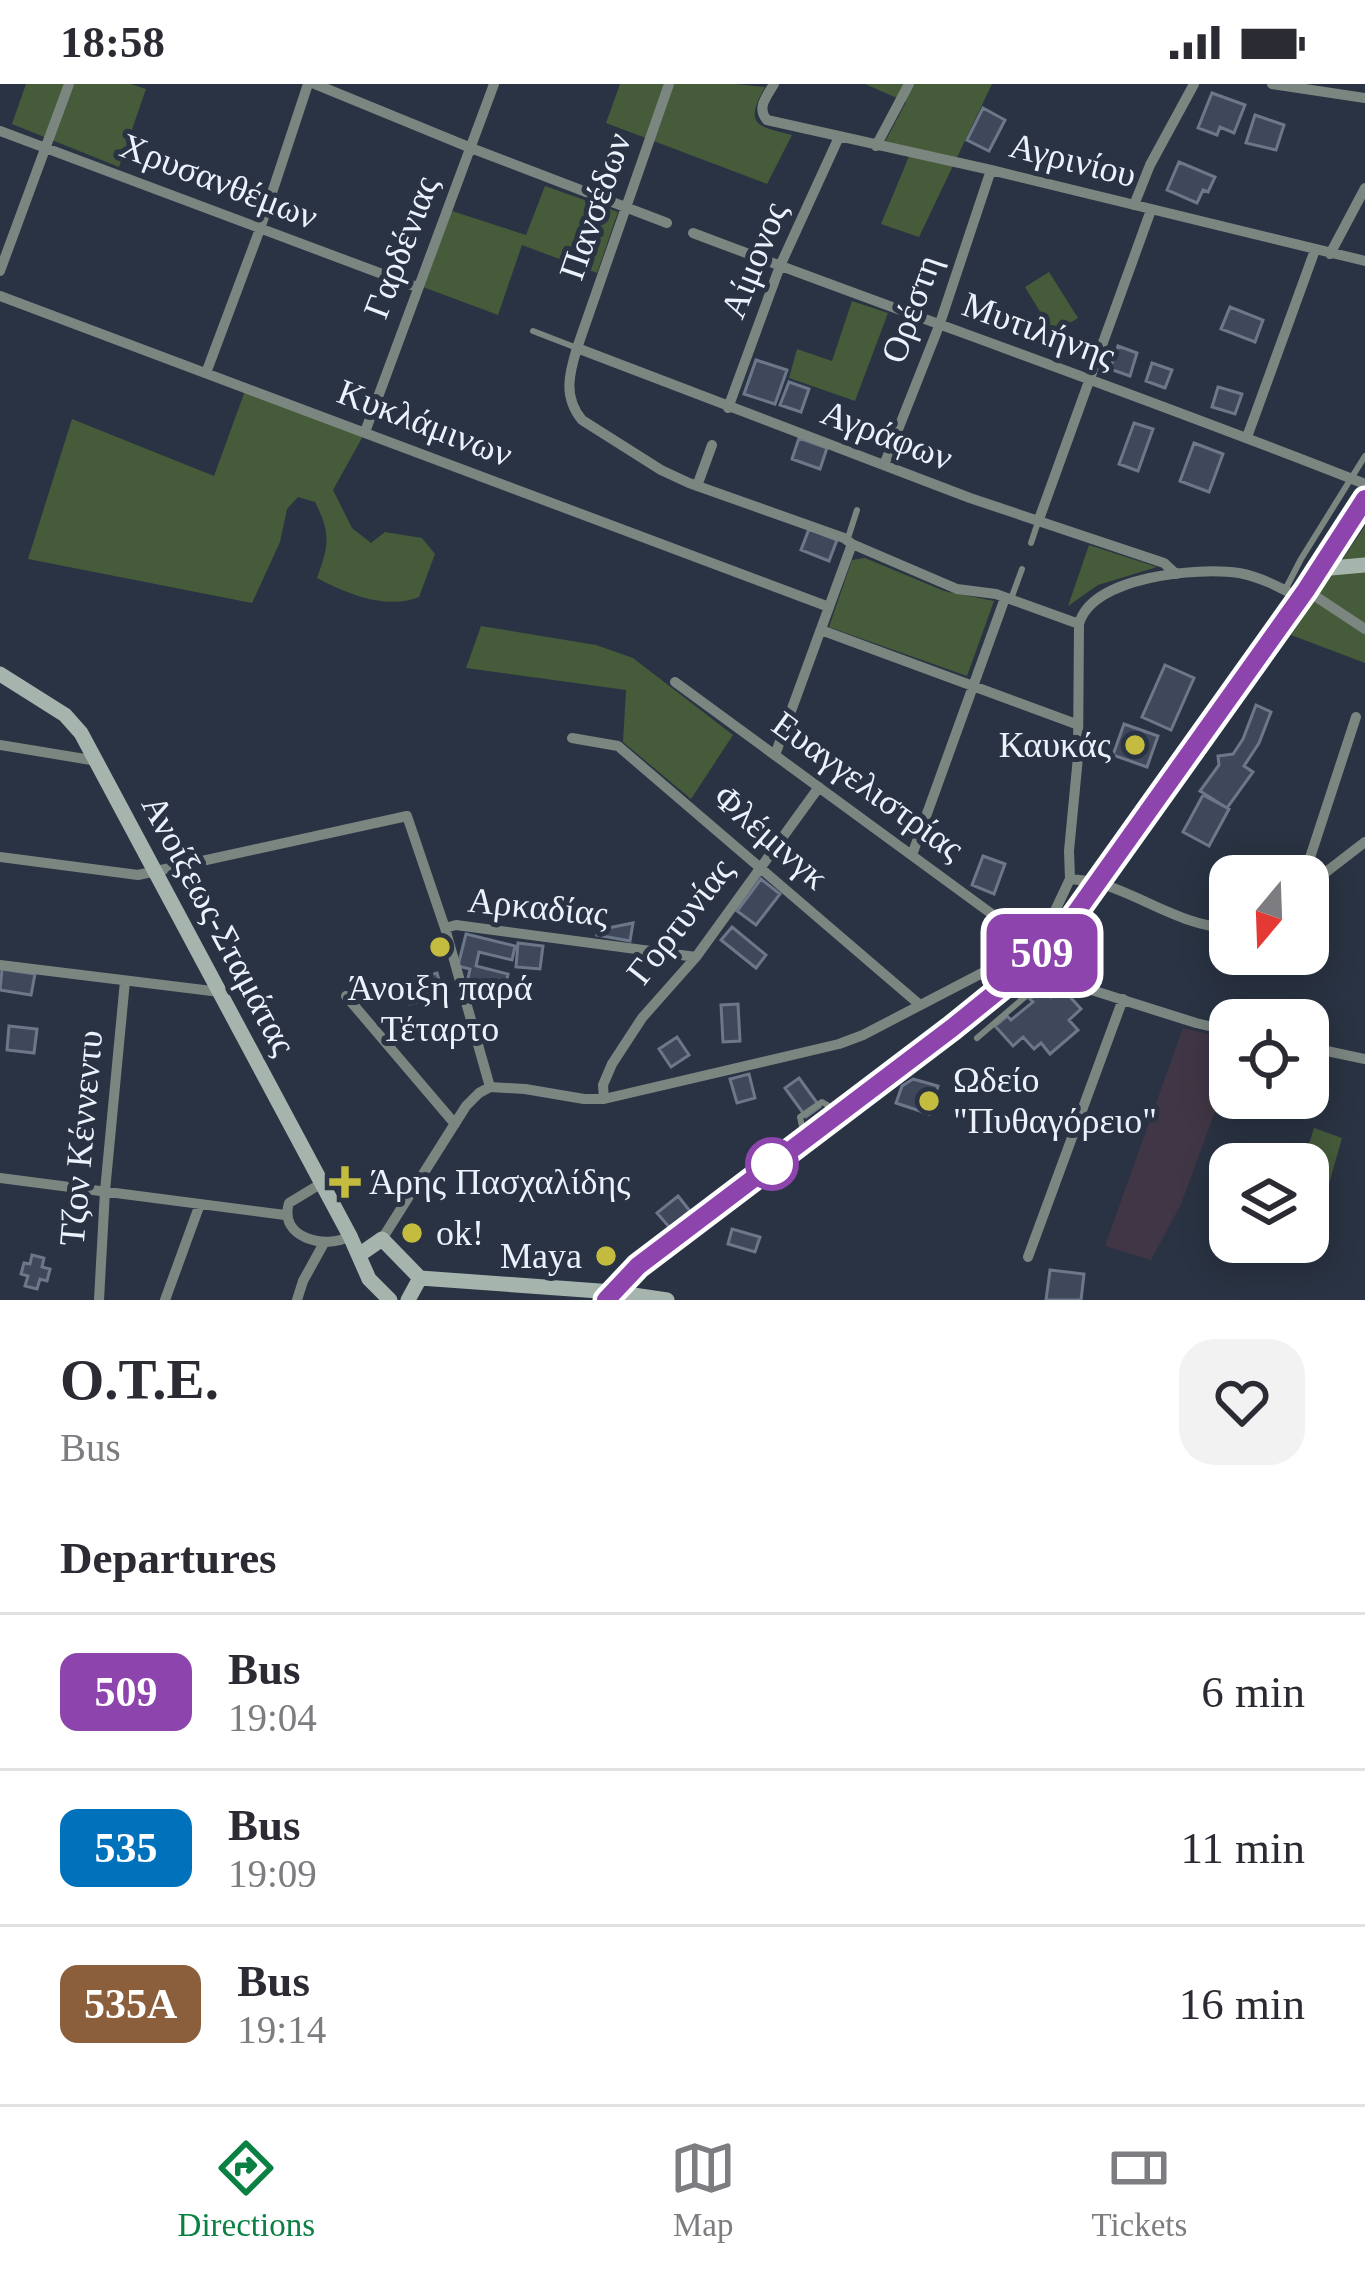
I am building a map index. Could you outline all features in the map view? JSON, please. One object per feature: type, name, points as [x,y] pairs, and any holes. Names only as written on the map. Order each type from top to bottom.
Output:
[{"type":"main road","points":[[609,1296],[655,1253],[1025,969],[1070,921],[1297,593],[1320,569],[1365,498]]},
{"type":"street","points":[[0,272],[69,84]]},
{"type":"street","points":[[206,373],[312,84],[667,224]]},
{"type":"street","name":"Γαρδένιας","points":[[365,433],[494,84]]},
{"type":"street","name":"Πανσέδων","points":[[669,84],[569,375],[573,409],[582,420],[661,470],[697,486],[849,542],[957,589],[1008,599],[1079,624]]},
{"type":"street","name":"Αγρινίου","points":[[774,84],[761,107],[767,120],[1365,262]]},
{"type":"street","points":[[876,146],[909,84]]},
{"type":"street","points":[[1134,205],[1150,165],[1195,84]]},
{"type":"street","points":[[1272,84],[1365,98]]},
{"type":"street","name":"Χρυσανθέμων","points":[[0,131],[416,287]]},
{"type":"street","name":"Αίμονος","points":[[728,408],[781,266],[839,137]]},
{"type":"street","name":"Ορέστη","points":[[884,465],[939,326],[991,170]]},
{"type":"street","points":[[1330,254],[1365,188]]},
{"type":"street","points":[[1039,522],[1151,210]]},
{"type":"street","name":"Μυτιλήνης","points":[[693,233],[1365,484]]},
{"type":"street","points":[[1247,437],[1315,250]]},
{"type":"street","name":"Κυκλάμινων","points":[[0,296],[829,607]]},
{"type":"street","name":"Αγράφων","points":[[577,348],[1039,522],[1164,563],[1176,574]]},
{"type":"street","points":[[697,486],[712,445]]},
{"type":"street","points":[[775,755],[849,542]]},
{"type":"street","points":[[1320,569],[1365,565]]},
{"type":"street","points":[[359,1255],[382,1239],[466,1106],[490,1087],[604,1099],[839,1045],[984,972],[1054,915],[1070,879],[1079,624],[1092,603],[1130,584],[1176,574],[1241,574],[1297,593],[1365,629]]},
{"type":"street","points":[[912,855],[1008,599]]},
{"type":"street","points":[[821,630],[1076,724]]},
{"type":"street","name":"Ανοίξεως-Σταμάτας","points":[[0,674],[65,716],[81,733],[380,1297]]},
{"type":"street","name":"Ευαγγελιστρίας","points":[[675,682],[1026,939]]},
{"type":"street","points":[[1311,855],[1356,718]]},
{"type":"street","name":"Φλέμινγκ","points":[[572,738],[618,746],[920,1005]]},
{"type":"street","points":[[0,745],[97,761]]},
{"type":"street","name":"Γορτυνίας","points":[[604,1099],[602,1085],[642,1018],[696,957],[819,787]]},
{"type":"street","points":[[0,857],[138,874],[406,816],[445,928],[490,1087]]},
{"type":"street","points":[[1329,870],[1365,842]]},
{"type":"street","points":[[1070,879],[1097,882],[1209,926]]},
{"type":"street","name":"Αρκαδίας","points":[[445,928],[696,957]]},
{"type":"street","points":[[0,965],[220,992]]},
{"type":"street","points":[[1025,969],[1209,1026]]},
{"type":"street","name":"Τζον Κέννεντυ","points":[[99,1300],[124,981]]},
{"type":"street","points":[[346,996],[454,1124]]},
{"type":"street","points":[[1028,1257],[1124,999]]},
{"type":"street","points":[[1329,1051],[1365,1059]]},
{"type":"street","points":[[0,1178],[285,1215]]},
{"type":"street","points":[[322,1183],[292,1199],[285,1215],[292,1230],[324,1243],[350,1236]]},
{"type":"street","points":[[165,1300],[200,1204]]},
{"type":"street","points":[[382,1239],[420,1278],[667,1300]]},
{"type":"street","points":[[298,1300],[324,1243]]},
{"type":"street","points":[[408,1300],[420,1278]]},
{"type":"lane","points":[[533,331],[577,348]]},
{"type":"lane","points":[[1297,593],[1300,559],[1365,455]]},
{"type":"lane","points":[[849,542],[857,510]]},
{"type":"lane","points":[[1031,543],[1039,522]]},
{"type":"lane","points":[[1008,599],[1022,568]]},
{"type":"lane","points":[[977,1038],[1049,976]]},
{"type":"lane","points":[[802,1126],[800,1117],[822,1102],[829,1106]]},
{"type":"shaded area","points":[[1183,1028],[1209,1034],[1212,1119],[1181,1204],[1151,1260],[1105,1246]]},
{"type":"green space","points":[[26,84],[131,84],[146,89],[119,167],[12,124]]},
{"type":"green space","points":[[620,84],[765,87],[755,109],[757,122],[792,135],[767,184],[606,123]]},
{"type":"green space","points":[[865,84],[992,84],[919,237],[881,224],[912,149],[885,142],[906,102]]},
{"type":"green space","points":[[545,186],[618,212],[597,273],[522,245],[498,315],[423,287],[452,211],[526,235]]},
{"type":"green space","points":[[1049,272],[1078,318],[1053,333],[1025,287]]},
{"type":"green space","points":[[852,301],[888,313],[855,401],[789,378],[797,349],[832,361]]},
{"type":"green space","points":[[245,391],[363,436],[333,490],[352,528],[371,543],[385,532],[422,538],[435,554],[419,597],[380,601],[317,578],[326,548],[324,522],[315,502],[298,497],[287,509],[280,542],[252,603],[28,559],[72,419],[214,476]]},
{"type":"green space","points":[[1365,526],[1365,663],[1291,635]]},
{"type":"green space","points":[[1089,545],[1157,567],[1098,585],[1068,606]]},
{"type":"green space","points":[[865,558],[944,591],[994,601],[967,676],[829,627],[852,560]]},
{"type":"green space","points":[[481,626],[596,645],[633,658],[733,735],[691,799],[623,742],[626,690],[466,668]]},
{"type":"green space","points":[[1314,1128],[1342,1138],[1329,1184],[1329,1143],[1309,1143]]},
{"type":"building","points":[[1212,93],[1245,105],[1234,133],[1220,127],[1217,135],[1198,128]]},
{"type":"building","points":[[983,108],[1005,120],[989,151],[967,140]]},
{"type":"building","points":[[1255,115],[1284,125],[1276,150],[1246,143]]},
{"type":"building","points":[[1179,162],[1215,177],[1197,203],[1167,190]]},
{"type":"building","points":[[1230,307],[1263,320],[1255,342],[1221,329]]},
{"type":"building","points":[[1118,346],[1137,353],[1130,376],[1110,369]]},
{"type":"building","points":[[756,360],[787,370],[775,404],[744,394]]},
{"type":"building","points":[[1152,363],[1172,370],[1165,388],[1146,381]]},
{"type":"building","points":[[789,382],[809,389],[801,412],[780,405]]},
{"type":"building","points":[[1218,387],[1242,394],[1235,414],[1212,407]]},
{"type":"building","points":[[1134,423],[1153,429],[1138,471],[1119,464]]},
{"type":"building","points":[[799,438],[827,448],[820,469],[792,459]]},
{"type":"building","points":[[1194,443],[1223,454],[1209,492],[1180,481]]},
{"type":"building","points":[[809,529],[837,540],[829,561],[801,550]]},
{"type":"building","points":[[1165,665],[1194,678],[1171,730],[1142,717]]},
{"type":"building","points":[[1256,705],[1271,712],[1244,766],[1253,772],[1227,808],[1200,791],[1219,765],[1218,756],[1233,754],[1243,739]]},
{"type":"building","name":"Καυκάς","points":[[1124,724],[1158,736],[1147,767],[1113,755]]},
{"type":"building","points":[[1203,795],[1229,809],[1209,846],[1183,832]]},
{"type":"building","points":[[983,856],[1005,864],[994,894],[972,885]]},
{"type":"building","points":[[761,879],[780,894],[756,925],[737,911]]},
{"type":"building","points":[[633,923],[630,941],[597,935],[598,930]]},
{"type":"building","points":[[732,927],[766,955],[756,968],[721,940]]},
{"type":"building","points":[[466,934],[515,946],[512,960],[479,952],[476,966],[508,974],[504,992],[467,983],[470,969],[458,966]]},
{"type":"building","points":[[518,943],[543,946],[540,969],[516,967]]},
{"type":"building","points":[[2,969],[35,974],[31,995],[0,990]]},
{"type":"building","points":[[437,973],[443,995],[410,1004],[404,982]]},
{"type":"building","points":[[1043,988],[1051,997],[1062,988],[1081,1009],[1069,1020],[1078,1030],[1050,1054],[1041,1043],[1034,1049],[1023,1037],[1013,1046],[995,1026],[1007,1016],[1011,1020]]},
{"type":"building","points":[[738,1004],[740,1041],[723,1042],[721,1005]]},
{"type":"building","points":[[9,1026],[37,1029],[34,1053],[7,1050]]},
{"type":"building","points":[[677,1037],[689,1055],[671,1067],[659,1049]]},
{"type":"building","points":[[749,1074],[755,1098],[737,1103],[730,1079]]},
{"type":"building","points":[[799,1078],[820,1107],[806,1117],[785,1088]]},
{"type":"building","points":[[913,1079],[938,1086],[929,1114],[896,1103],[902,1086]]},
{"type":"building","points":[[678,1196],[690,1211],[670,1228],[657,1213]]},
{"type":"building","points":[[732,1229],[760,1237],[755,1252],[728,1244]]},
{"type":"building","points":[[32,1255],[44,1258],[42,1267],[50,1269],[47,1281],[40,1279],[37,1289],[25,1286],[28,1276],[21,1274]]},
{"type":"building","points":[[1050,1270],[1084,1274],[1081,1300],[1046,1300]]},
{"type":"bus line","name":"509","points":[[606,1300],[638,1266],[922,1051],[1045,950],[1306,590],[1365,499]]},
{"type":"place","name":"Καυκάς","points":[[1135,745]]},
{"type":"place","name":"Άνοιξη παρά Τέταρτο","points":[[440,947]]},
{"type":"place","name":"Ωδείο \"Πυθαγόρειο\"","points":[[929,1101]]},
{"type":"place","name":"Άρης Πασχαλίδης","points":[[345,1182]]},
{"type":"place","name":"ok!","points":[[412,1233]]},
{"type":"place","name":"Maya","points":[[606,1256]]}]
